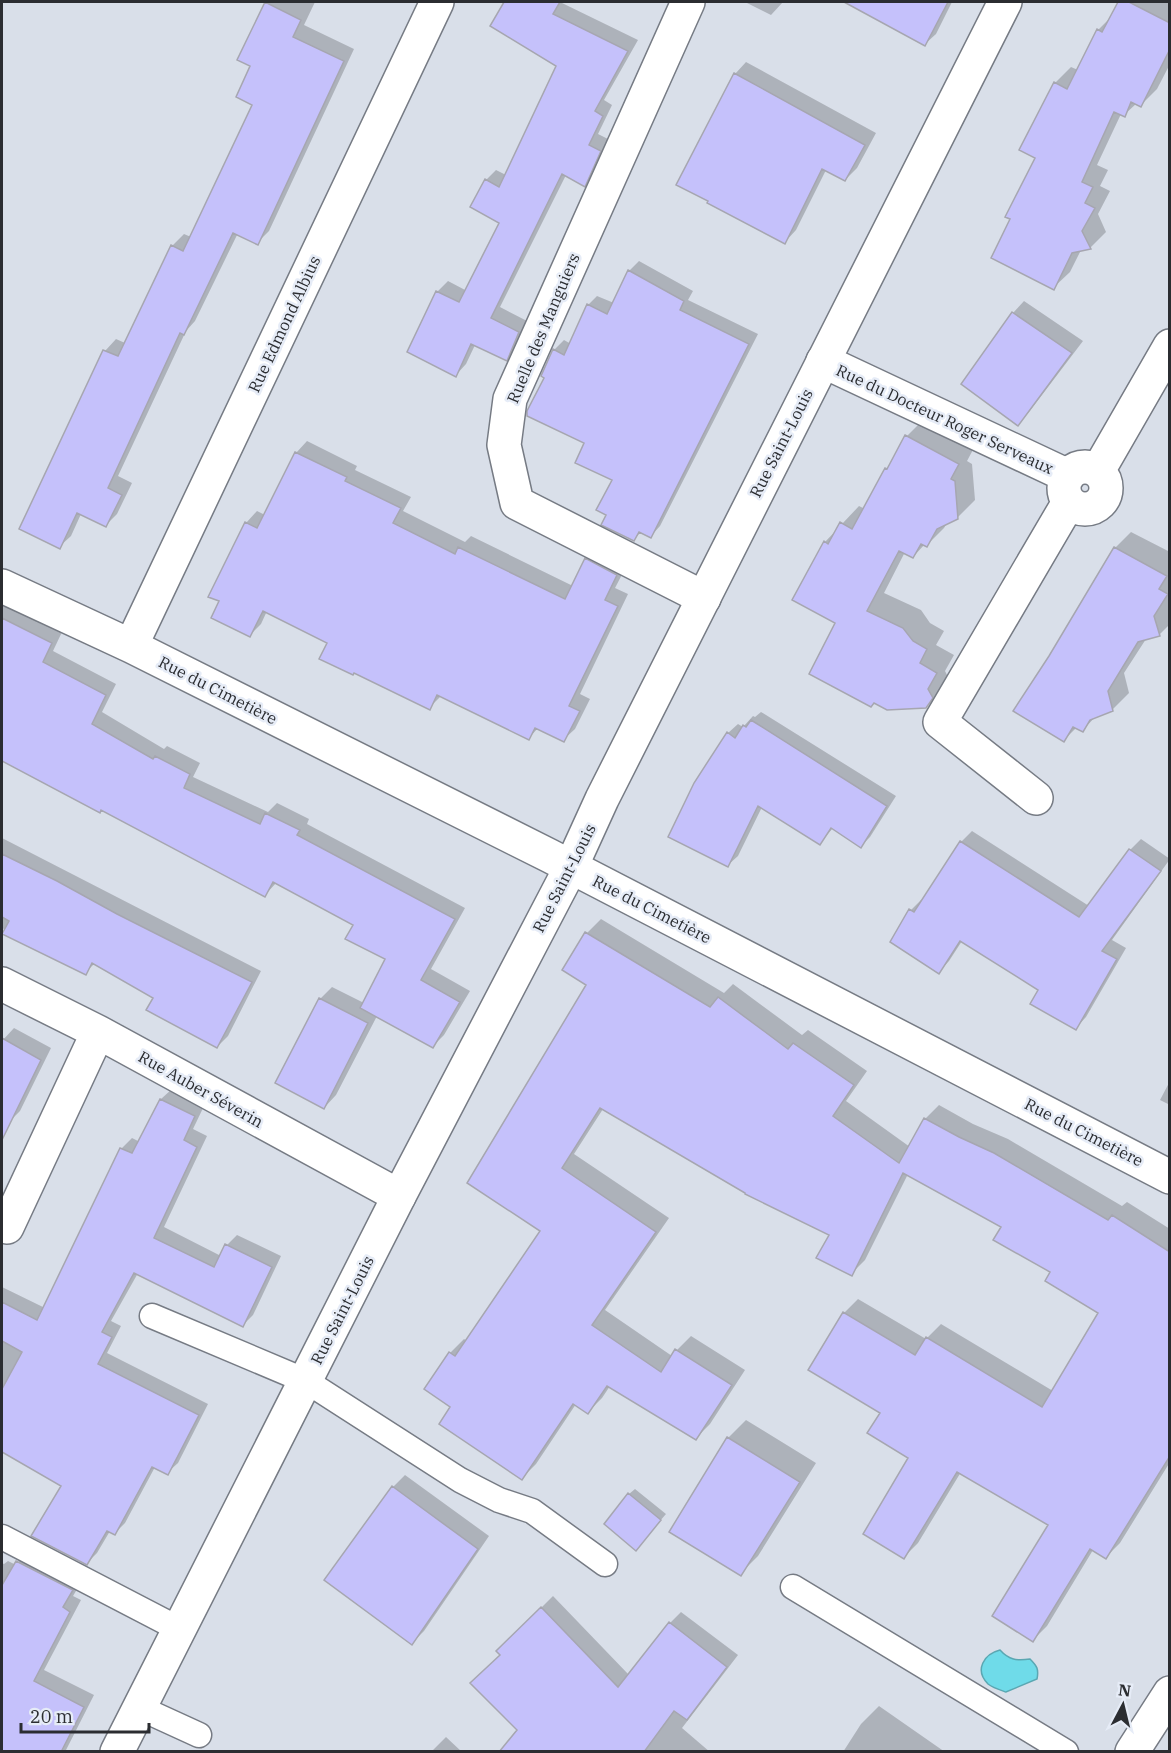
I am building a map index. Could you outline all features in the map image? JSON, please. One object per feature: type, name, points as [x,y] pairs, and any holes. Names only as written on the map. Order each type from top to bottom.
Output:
[{"type":"street","name":"Rue Edmond Albius","points":[[131,646],[437,2]]},
{"type":"street","name":"Ruelle des Manguiers","points":[[688,2],[510,399],[504,445],[517,503],[704,598]]},
{"type":"street","name":"Rue Saint-Louis","points":[[117,1752],[399,1196],[571,867],[608,788],[1005,2]]},
{"type":"street","points":[[1036,798],[940,722],[1078,483],[1170,346]]},
{"type":"street","name":"Rue du Docteur Roger Serveaux","points":[[823,361],[1078,483]]},
{"type":"street","name":"Rue du Cimetière","points":[[2,586],[131,646],[571,867],[1170,1177]]},
{"type":"street","name":"Rue Auber Séverin","points":[[2,984],[98,1032],[399,1196]]},
{"type":"street","points":[[7,1227],[98,1032]]},
{"type":"street","points":[[1132,1752],[1170,1693]]},
{"type":"lane","points":[[152,1316],[306,1381],[460,1480],[499,1500],[532,1511],[605,1564]]},
{"type":"lane","points":[[2,1537],[179,1629]]},
{"type":"lane","points":[[794,1587],[1066,1752]]},
{"type":"lane","points":[[140,1708],[199,1735]]},
{"type":"water","points":[[1000,1650],[1014,1659],[1030,1659],[1037,1668],[1037,1679],[1006,1692],[988,1684],[981,1668],[989,1655]]},
{"type":"building","points":[[265,2],[301,20],[293,37],[344,61],[258,245],[233,233],[184,335],[180,333],[108,488],[122,495],[106,527],[77,513],[60,549],[19,529],[103,350],[118,356],[171,245],[183,251],[252,105],[236,97],[250,66],[237,60]]},
{"type":"building","points":[[504,2],[560,2],[553,14],[628,51],[595,111],[603,116],[589,145],[601,151],[585,187],[562,174],[491,318],[519,332],[507,361],[471,344],[456,377],[407,352],[436,291],[459,302],[499,223],[470,207],[485,179],[499,187],[556,66],[490,26]]},
{"type":"building","points":[[844,2],[948,2],[925,46]]},
{"type":"building","points":[[1118,2],[1129,2],[1170,23],[1170,49],[1141,107],[1131,102],[1125,117],[1114,112],[1082,182],[1093,187],[1085,203],[1095,208],[1082,231],[1091,249],[1072,253],[1054,290],[991,258],[1010,219],[1005,217],[1035,158],[1019,150],[1054,82],[1067,89],[1097,29],[1102,32]]},
{"type":"building","points":[[734,73],[865,145],[845,181],[822,169],[785,244],[676,185]]},
{"type":"building","points":[[628,270],[684,301],[680,310],[749,344],[651,538],[639,532],[634,541],[601,525],[606,515],[596,510],[612,480],[575,463],[584,443],[527,416],[527,411],[544,378],[541,376],[553,349],[564,355],[587,304],[607,314]]},
{"type":"building","points":[[1012,312],[1072,353],[1018,426],[961,384]]},
{"type":"building","points":[[905,435],[959,464],[951,479],[955,481],[958,519],[937,529],[927,547],[921,544],[913,558],[899,551],[867,611],[903,628],[913,641],[927,649],[920,663],[937,673],[928,689],[933,698],[926,708],[887,710],[874,703],[871,707],[809,674],[835,623],[792,600],[824,541],[828,544],[840,522],[852,529]]},
{"type":"building","points":[[295,452],[347,477],[345,481],[401,508],[393,523],[455,554],[458,547],[565,599],[585,558],[617,575],[605,600],[618,606],[569,706],[580,711],[564,742],[535,728],[529,740],[437,695],[430,710],[354,673],[353,675],[319,659],[327,643],[263,611],[250,637],[211,618],[219,601],[208,597],[245,522],[257,528]]},
{"type":"building","points":[[1114,547],[1167,576],[1159,589],[1168,594],[1154,616],[1160,636],[1138,642],[1108,691],[1113,711],[1090,720],[1083,732],[1073,727],[1064,742],[1013,711],[1049,656]]},
{"type":"building","points":[[2,618],[52,643],[43,662],[106,695],[92,724],[153,759],[155,756],[190,774],[184,788],[260,824],[265,813],[300,830],[297,835],[455,919],[421,980],[460,1002],[433,1048],[360,1008],[385,959],[345,939],[353,925],[273,882],[265,897],[101,810],[100,813],[2,761]]},
{"type":"building","points":[[751,720],[887,806],[861,848],[831,828],[820,845],[758,806],[728,867],[668,837],[694,783],[727,732],[735,738],[743,725],[746,727]]},
{"type":"building","points":[[960,841],[1079,917],[1129,849],[1161,871],[1102,951],[1117,959],[1076,1030],[1030,1004],[1038,990],[960,941],[939,974],[890,942],[909,909],[914,912]]},
{"type":"building","points":[[2,854],[252,982],[217,1048],[146,1010],[153,998],[92,963],[86,975],[2,934],[9,921],[2,917]]},
{"type":"building","points":[[585,932],[710,1007],[718,997],[788,1049],[793,1043],[854,1085],[833,1116],[899,1163],[924,1118],[994,1153],[1108,1220],[1112,1215],[1170,1252],[1170,1456],[1106,1559],[1090,1549],[1033,1642],[992,1616],[1048,1525],[957,1472],[904,1559],[863,1534],[908,1458],[867,1433],[880,1413],[808,1370],[843,1312],[915,1355],[926,1337],[1042,1407],[1098,1313],[1045,1281],[1050,1272],[993,1240],[1001,1227],[903,1173],[852,1276],[816,1258],[829,1235],[745,1194],[600,1108],[562,1168],[656,1232],[592,1325],[661,1372],[675,1349],[732,1385],[696,1440],[607,1386],[588,1414],[573,1404],[522,1480],[439,1424],[450,1407],[424,1389],[449,1352],[455,1356],[540,1231],[467,1183],[586,985],[562,970]]},
{"type":"building","points":[[319,998],[368,1023],[324,1109],[275,1083]]},
{"type":"building","points":[[2,1038],[41,1060],[2,1140]]},
{"type":"building","points":[[160,1099],[195,1116],[184,1140],[197,1147],[154,1238],[214,1267],[225,1244],[272,1267],[243,1327],[134,1273],[102,1332],[112,1337],[98,1364],[199,1415],[168,1475],[152,1467],[115,1535],[107,1531],[87,1565],[31,1536],[61,1486],[2,1452],[2,1389],[22,1352],[2,1341],[2,1302],[37,1320],[120,1148],[132,1153]]},
{"type":"building","points":[[727,1437],[800,1482],[741,1576],[669,1532]]},
{"type":"building","points":[[392,1486],[478,1549],[412,1645],[324,1580]]},
{"type":"building","points":[[628,1493],[661,1520],[636,1551],[604,1524]]},
{"type":"building","points":[[16,1561],[73,1590],[63,1607],[70,1612],[34,1681],[84,1707],[61,1752],[2,1752],[2,1585]]},
{"type":"building","points":[[541,1607],[618,1687],[669,1622],[727,1667],[687,1720],[674,1711],[644,1752],[499,1752],[517,1730],[470,1683],[500,1655],[496,1651]]}]
